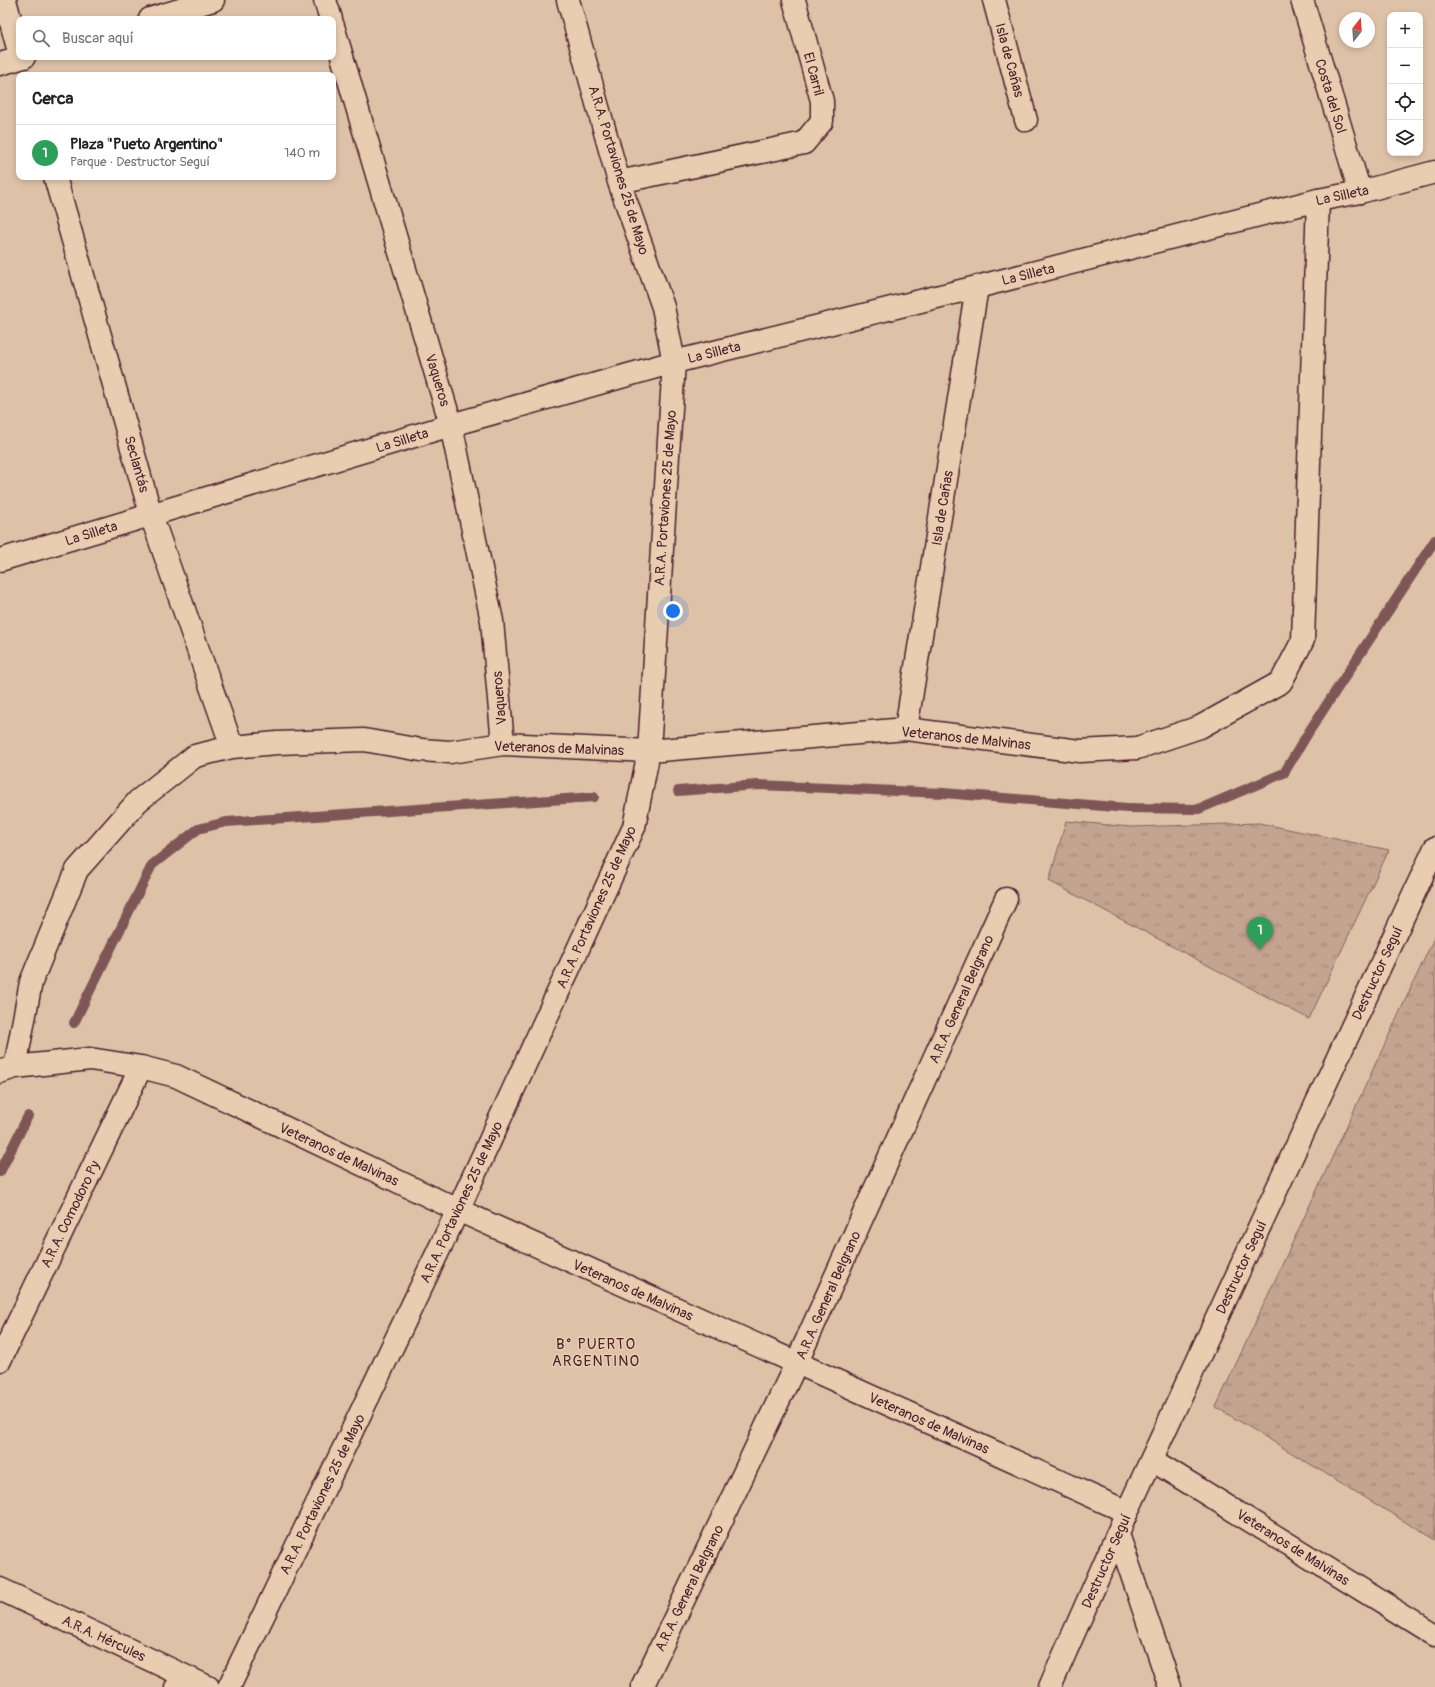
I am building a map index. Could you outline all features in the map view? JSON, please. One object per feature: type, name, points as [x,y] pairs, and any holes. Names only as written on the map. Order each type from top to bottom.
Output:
[{"type":"street","points":[[5,0],[16,39]]},
{"type":"street","points":[[160,16],[213,0]]},
{"type":"street","points":[[325,0],[330,16]]},
{"type":"street","name":"A.R.A. Portaviones 25 de Mayo","points":[[230,1687],[458,1210],[634,827],[649,751],[674,362],[663,307],[619,182],[568,0]]},
{"type":"street","name":"El Carril","points":[[619,182],[804,143],[822,121],[822,101],[794,0]]},
{"type":"street","name":"Isla de Cañas","points":[[994,0],[1026,120]]},
{"type":"street","name":"Costa del Sol","points":[[1302,0],[1360,192]]},
{"type":"street","name":"Vaqueros","points":[[336,36],[451,425],[492,620],[503,744]]},
{"type":"street","points":[[0,64],[22,60]]},
{"type":"street","name":"La Silleta","points":[[0,560],[451,425],[674,362],[1318,200],[1360,192],[1435,172]]},
{"type":"street","name":"Seclantás","points":[[56,180],[151,515],[232,747]]},
{"type":"street","name":"Veteranos de Malvinas","points":[[1127,1512],[796,1364],[458,1210],[176,1076],[141,1067],[90,1059],[8,1070],[32,982],[77,870],[138,801],[195,756],[232,747],[277,743],[364,740],[421,750],[450,752],[503,744],[649,751],[906,730],[1080,751],[1137,748],[1200,727],[1281,682],[1303,640],[1318,200]]},
{"type":"street","name":"Isla de Cañas","points":[[906,730],[977,287]]},
{"type":"street","name":"Destructor Seguí","points":[[1050,1687],[1127,1512],[1435,848]]},
{"type":"street","name":"A.R.A. General Belgrano","points":[[642,1687],[796,1364],[1006,899]]},
{"type":"street","name":"A.R.A. Comodoro Py","points":[[0,1360],[141,1067]]},
{"type":"street","name":"Veteranos de Malvinas","points":[[1152,1460],[1435,1635]]},
{"type":"street","points":[[1118,1534],[1170,1687]]},
{"type":"street","name":"A.R.A. Hércules","points":[[0,1589],[200,1685]]},
{"type":"lane","points":[[174,1687],[200,1685]]},
{"type":"green space","points":[[1066,821],[1131,827],[1259,823],[1389,850],[1309,1019],[1049,881]]},
{"type":"green space","points":[[1435,936],[1435,1540],[1216,1407]]},
{"type":"waterway","points":[[678,791],[758,785],[943,793],[1128,808],[1199,809],[1284,773],[1310,730],[1435,540]]},
{"type":"waterway","points":[[74,1023],[152,865],[198,829],[226,822],[594,797]]},
{"type":"waterway","points":[[0,1172],[28,1116]]},
{"type":"place","name":"Plaza \"Pueto Argentino\"","points":[[1260,950]]},
{"type":"district","name":"B° PUERTO ARGENTINO","points":[[596,1352]]}]
